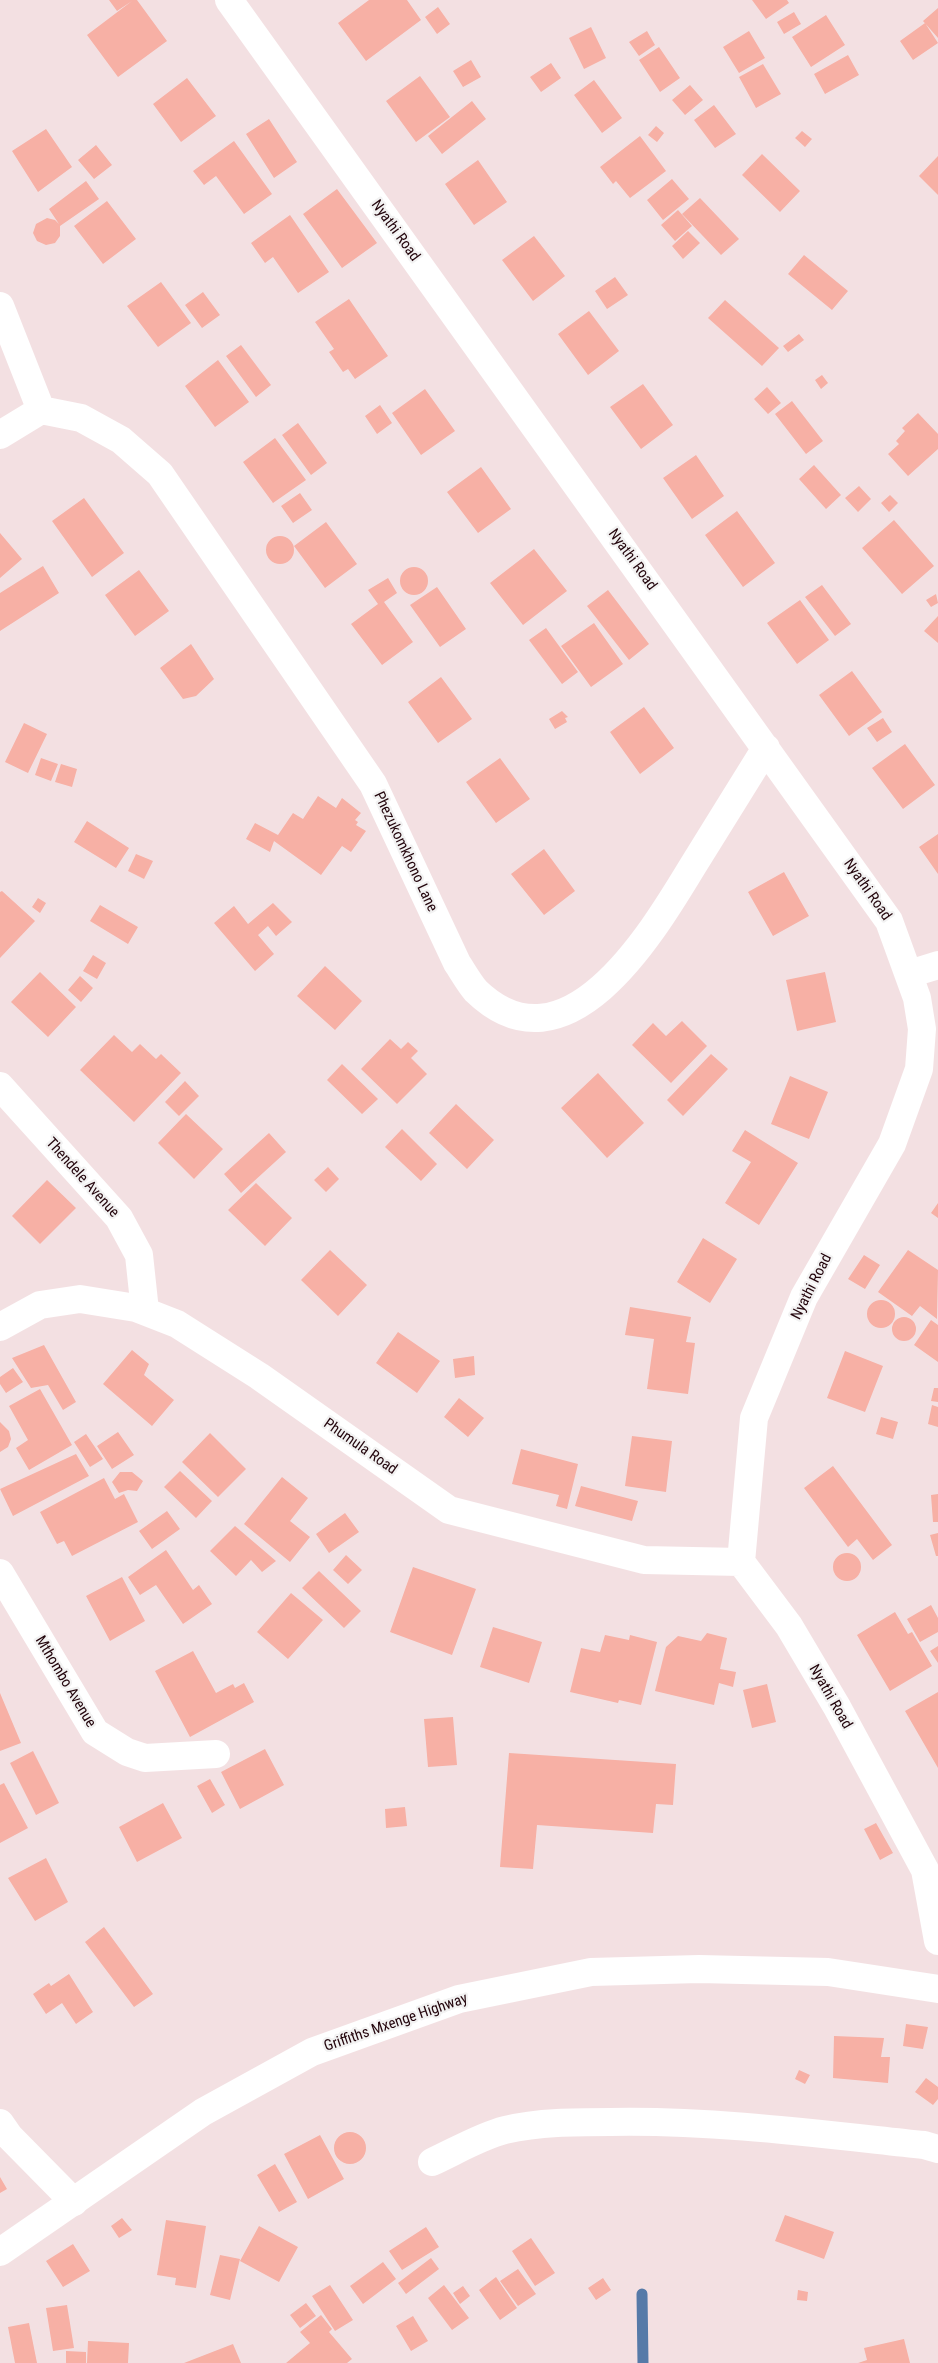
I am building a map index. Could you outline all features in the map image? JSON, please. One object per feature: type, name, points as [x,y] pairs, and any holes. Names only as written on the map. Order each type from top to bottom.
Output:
[{"type":"street","name":"Nyathi Road","points":[[229,0],[889,921],[917,998],[922,1029],[919,1069],[892,1144],[804,1297],[754,1418],[741,1562],[789,1626],[823,1683],[925,1870],[938,1941]]},
{"type":"street","points":[[0,306],[42,410],[0,435]]},
{"type":"street","name":"Phezukomkhono Lane","points":[[42,410],[81,418],[121,440],[160,474],[373,784],[457,963],[475,990],[488,1001],[512,1014],[534,1018],[554,1015],[583,1002],[600,991],[658,924],[766,748]]},
{"type":"street","points":[[908,974],[938,965]]},
{"type":"street","name":"Thendele Avenue","points":[[0,1086],[119,1218],[139,1255],[145,1312]]},
{"type":"street","name":"Phumula Road","points":[[0,1326],[40,1304],[80,1299],[145,1312],[177,1324],[258,1376],[449,1510],[644,1560],[741,1562]]},
{"type":"street","name":"Mthombo Avenue","points":[[0,1573],[95,1732],[126,1752],[145,1758],[216,1754]]},
{"type":"street","name":"Griffiths Mxenge Highway","points":[[0,2252],[203,2112],[312,2052],[459,2000],[591,1972],[699,1969],[828,1972],[938,1989]]},
{"type":"street","points":[[432,2162],[503,2130],[533,2125],[576,2122],[658,2121],[826,2135],[924,2145],[938,2149]]},
{"type":"street","points":[[0,2123],[9,2136],[74,2202]]},
{"type":"building","points":[[109,0],[137,0],[167,41],[118,77],[87,35],[132,1],[117,11]]},
{"type":"building","points":[[369,0],[407,0],[421,20],[366,61],[338,23]]},
{"type":"building","points":[[752,0],[787,0],[789,3],[766,19]]},
{"type":"building","points":[[438,7],[450,24],[437,34],[425,17]]},
{"type":"building","points":[[938,8],[938,38],[923,21]]},
{"type":"building","points":[[794,12],[801,24],[784,34],[777,22]]},
{"type":"building","points":[[826,15],[845,45],[811,67],[792,37]]},
{"type":"building","points":[[925,23],[938,43],[913,60],[900,41]]},
{"type":"building","points":[[591,27],[606,58],[584,69],[569,38]]},
{"type":"building","points":[[647,31],[655,45],[639,56],[629,42]]},
{"type":"building","points":[[749,31],[765,58],[739,73],[723,47]]},
{"type":"building","points":[[659,47],[680,78],[660,92],[639,60]]},
{"type":"building","points":[[848,55],[859,75],[825,94],[814,74]]},
{"type":"building","points":[[471,60],[481,77],[463,87],[453,71]]},
{"type":"building","points":[[551,63],[561,78],[541,92],[530,77]]},
{"type":"building","points":[[763,64],[781,94],[756,108],[739,77]]},
{"type":"building","points":[[420,76],[450,117],[416,142],[386,101]]},
{"type":"building","points":[[187,78],[216,116],[181,142],[153,104]]},
{"type":"building","points":[[594,80],[622,118],[602,133],[574,95]]},
{"type":"building","points":[[690,85],[703,100],[685,115],[672,100]]},
{"type":"building","points":[[472,101],[486,119],[442,154],[428,136]]},
{"type":"building","points":[[714,105],[736,134],[715,148],[694,120]]},
{"type":"building","points":[[269,119],[297,162],[274,178],[246,134]]},
{"type":"building","points":[[656,126],[664,133],[657,142],[648,135]]},
{"type":"building","points":[[46,129],[72,167],[38,192],[12,151]]},
{"type":"building","points":[[802,131],[812,139],[805,147],[795,138]]},
{"type":"building","points":[[640,136],[666,171],[630,198],[616,181],[613,184],[600,167]]},
{"type":"building","points":[[234,141],[272,194],[244,214],[216,176],[204,185],[193,171]]},
{"type":"building","points":[[96,145],[112,165],[94,179],[78,160]]},
{"type":"building","points":[[762,154],[800,191],[780,212],[742,175]]},
{"type":"building","points":[[938,156],[938,195],[919,176]]},
{"type":"building","points":[[478,160],[507,202],[474,225],[445,184]]},
{"type":"building","points":[[672,179],[689,199],[663,220],[647,200]]},
{"type":"building","points":[[86,181],[99,199],[60,226],[60,236],[55,243],[46,245],[37,241],[33,233],[36,224],[47,218],[55,220],[59,224],[49,209]]},
{"type":"building","points":[[337,189],[377,243],[342,268],[303,214]]},
{"type":"building","points":[[700,198],[739,239],[721,255],[682,214]]},
{"type":"building","points":[[107,201],[136,239],[103,264],[74,226]]},
{"type":"building","points":[[678,210],[692,226],[675,241],[661,225]]},
{"type":"building","points":[[290,215],[329,272],[298,293],[273,257],[265,263],[251,243]]},
{"type":"building","points":[[688,231],[700,243],[683,259],[672,246]]},
{"type":"building","points":[[534,236],[565,276],[533,301],[502,260]]},
{"type":"building","points":[[804,255],[848,291],[832,310],[788,274]]},
{"type":"building","points":[[615,277],[628,295],[607,309],[595,291]]},
{"type":"building","points":[[161,282],[191,323],[158,347],[127,306]]},
{"type":"building","points":[[203,292],[220,315],[202,328],[185,305]]},
{"type":"building","points":[[349,299],[388,356],[355,379],[348,369],[343,372],[329,352],[334,349],[315,322]]},
{"type":"building","points":[[725,300],[779,348],[762,366],[708,318]]},
{"type":"building","points":[[589,311],[619,351],[588,375],[558,334]]},
{"type":"building","points":[[799,334],[804,340],[788,352],[783,346]]},
{"type":"building","points":[[241,345],[271,385],[256,397],[226,356]]},
{"type":"building","points":[[218,360],[249,402],[215,427],[185,386]]},
{"type":"building","points":[[822,375],[828,383],[821,389],[815,380]]},
{"type":"building","points":[[643,384],[673,425],[641,449],[610,407]]},
{"type":"building","points":[[767,387],[781,403],[768,414],[754,399]]},
{"type":"building","points":[[425,389],[455,431],[421,455],[392,413]]},
{"type":"building","points":[[792,401],[823,441],[806,454],[775,414]]},
{"type":"building","points":[[380,405],[392,423],[377,434],[365,416]]},
{"type":"building","points":[[918,413],[938,434],[938,449],[908,476],[888,454],[899,444],[896,441],[905,431],[902,428]]},
{"type":"building","points":[[298,423],[327,463],[311,475],[282,435]]},
{"type":"building","points":[[275,438],[306,480],[273,503],[243,462]]},
{"type":"building","points":[[696,455],[724,496],[692,519],[663,478]]},
{"type":"building","points":[[814,465],[841,495],[826,509],[799,479]]},
{"type":"building","points":[[481,467],[511,509],[478,533],[447,492]]},
{"type":"building","points":[[859,486],[871,499],[858,512],[845,498]]},
{"type":"building","points":[[300,493],[312,510],[293,523],[281,506]]},
{"type":"building","points":[[890,495],[898,503],[889,512],[881,503]]},
{"type":"building","points":[[84,498],[124,553],[92,577],[52,521]]},
{"type":"building","points":[[737,511],[775,563],[743,587],[705,535]]},
{"type":"building","points":[[894,520],[934,566],[902,594],[862,548]]},
{"type":"building","points":[[326,522],[357,564],[325,588],[294,546]]},
{"type":"building","points":[[0,533],[22,559],[0,578]]},
{"type":"building","points":[[280,536],[290,540],[294,550],[290,560],[280,564],[270,560],[266,550],[270,540]]},
{"type":"building","points":[[534,549],[567,591],[523,625],[490,583]]},
{"type":"building","points":[[43,566],[59,593],[0,631],[0,593]]},
{"type":"building","points":[[414,567],[424,571],[428,581],[424,591],[414,595],[404,591],[400,581],[404,571]]},
{"type":"building","points":[[139,570],[169,611],[135,636],[105,595]]},
{"type":"building","points":[[388,578],[397,593],[384,602],[413,642],[382,665],[351,624],[378,604],[368,590]]},
{"type":"building","points":[[822,585],[851,624],[835,636],[805,597]]},
{"type":"building","points":[[437,587],[466,629],[440,647],[410,605]]},
{"type":"building","points":[[608,590],[649,644],[629,660],[587,606]]},
{"type":"building","points":[[936,594],[938,603],[931,607],[926,600]]},
{"type":"building","points":[[800,600],[829,640],[797,664],[767,623]]},
{"type":"building","points":[[938,616],[938,643],[924,631]]},
{"type":"building","points":[[594,623],[623,664],[591,687],[561,646]]},
{"type":"building","points":[[546,628],[578,672],[562,684],[529,640]]},
{"type":"building","points":[[191,644],[214,679],[196,696],[183,699],[160,668]]},
{"type":"building","points":[[852,671],[882,712],[849,736],[819,695]]},
{"type":"building","points":[[441,677],[472,719],[438,743],[408,702]]},
{"type":"building","points":[[644,707],[674,748],[640,774],[610,732]]},
{"type":"building","points":[[562,711],[568,717],[565,718],[567,722],[555,729],[549,719]]},
{"type":"building","points":[[883,718],[892,732],[877,742],[867,728]]},
{"type":"building","points":[[24,723],[47,734],[28,773],[5,762]]},
{"type":"building","points":[[905,744],[935,785],[903,809],[872,768]]},
{"type":"building","points":[[41,758],[58,764],[51,781],[35,775]]},
{"type":"building","points":[[500,758],[530,799],[496,823],[466,782]]},
{"type":"building","points":[[61,764],[77,769],[72,787],[55,782]]},
{"type":"building","points":[[318,796],[336,808],[342,798],[361,813],[355,820],[358,822],[356,825],[366,831],[351,852],[342,846],[321,875],[274,841],[270,852],[246,839],[255,823],[278,835],[293,813],[303,819]]},
{"type":"building","points":[[87,821],[129,848],[116,868],[74,842]]},
{"type":"building","points":[[938,834],[938,874],[919,847]]},
{"type":"building","points":[[544,849],[575,891],[544,915],[511,874]]},
{"type":"building","points":[[136,854],[153,861],[144,879],[128,871]]},
{"type":"building","points":[[784,872],[809,916],[773,936],[748,892]]},
{"type":"building","points":[[2,891],[35,921],[0,958],[0,892]]},
{"type":"building","points":[[38,898],[46,903],[40,913],[32,907]]},
{"type":"building","points":[[273,903],[292,922],[276,936],[268,926],[258,935],[274,954],[255,971],[214,923],[234,906],[248,924]]},
{"type":"building","points":[[100,905],[138,927],[128,944],[90,921]]},
{"type":"building","points":[[93,955],[106,963],[97,979],[83,971]]},
{"type":"building","points":[[325,966],[362,1001],[335,1030],[297,996]]},
{"type":"building","points":[[40,972],[76,1007],[48,1037],[11,1002]]},
{"type":"building","points":[[825,972],[836,1022],[797,1031],[786,980]]},
{"type":"building","points":[[80,976],[93,988],[81,1002],[68,990]]},
{"type":"building","points":[[682,1021],[707,1046],[671,1083],[632,1045],[653,1023],[666,1036]]},
{"type":"building","points":[[114,1035],[132,1052],[140,1044],[156,1059],[161,1054],[181,1073],[134,1122],[80,1070]]},
{"type":"building","points":[[390,1039],[401,1049],[408,1042],[418,1051],[411,1058],[427,1074],[397,1104],[361,1069]]},
{"type":"building","points":[[711,1054],[728,1069],[683,1116],[667,1100]]},
{"type":"building","points":[[342,1064],[378,1099],[362,1114],[327,1080]]},
{"type":"building","points":[[598,1073],[644,1123],[607,1158],[561,1108]]},
{"type":"building","points":[[790,1076],[828,1092],[809,1139],[771,1124]]},
{"type":"building","points":[[185,1081],[199,1096],[179,1116],[165,1102]]},
{"type":"building","points":[[456,1104],[494,1140],[467,1169],[429,1133]]},
{"type":"building","points":[[186,1114],[223,1149],[194,1179],[158,1143]]},
{"type":"building","points":[[402,1129],[437,1164],[421,1181],[385,1147]]},
{"type":"building","points":[[745,1130],[798,1163],[759,1225],[725,1203],[751,1162],[732,1151]]},
{"type":"building","points":[[269,1133],[286,1152],[241,1193],[224,1174]]},
{"type":"building","points":[[328,1167],[339,1179],[326,1192],[314,1180]]},
{"type":"building","points":[[47,1180],[76,1208],[40,1244],[12,1216]]},
{"type":"building","points":[[256,1183],[292,1218],[265,1246],[228,1210]]},
{"type":"building","points":[[938,1203],[938,1218],[931,1213]]},
{"type":"building","points":[[703,1238],[737,1259],[710,1303],[677,1282]]},
{"type":"building","points":[[330,1250],[367,1285],[338,1316],[301,1280]]},
{"type":"building","points":[[908,1250],[938,1270],[937,1319],[920,1306],[912,1316],[878,1292]]},
{"type":"building","points":[[864,1255],[880,1265],[865,1289],[848,1279]]},
{"type":"building","points":[[881,1300],[891,1304],[895,1314],[891,1324],[881,1328],[871,1324],[867,1314],[871,1304]]},
{"type":"building","points":[[630,1307],[691,1317],[686,1342],[695,1343],[688,1394],[647,1389],[654,1339],[625,1335]]},
{"type":"building","points":[[904,1317],[912,1321],[916,1329],[912,1337],[904,1341],[896,1337],[892,1329],[896,1321]]},
{"type":"building","points":[[931,1320],[938,1325],[938,1362],[914,1345]]},
{"type":"building","points":[[398,1332],[440,1361],[417,1393],[376,1363]]},
{"type":"building","points":[[44,1345],[76,1402],[63,1410],[48,1385],[31,1388],[12,1358]]},
{"type":"building","points":[[132,1350],[149,1364],[144,1375],[174,1400],[152,1426],[103,1384]]},
{"type":"building","points":[[845,1351],[883,1366],[865,1412],[827,1398]]},
{"type":"building","points":[[474,1356],[475,1375],[455,1378],[453,1359]]},
{"type":"building","points":[[13,1368],[23,1382],[6,1393],[0,1384],[0,1377]]},
{"type":"building","points":[[934,1388],[938,1388],[938,1402],[931,1401]]},
{"type":"building","points":[[40,1389],[72,1445],[29,1470],[16,1448],[28,1440],[9,1406]]},
{"type":"building","points":[[459,1398],[484,1418],[468,1437],[444,1417]]},
{"type":"building","points":[[932,1405],[938,1407],[938,1427],[928,1424]]},
{"type":"building","points":[[881,1417],[898,1422],[893,1439],[876,1434]]},
{"type":"building","points":[[0,1422],[9,1431],[11,1439],[8,1447],[0,1452]]},
{"type":"building","points":[[118,1432],[134,1455],[112,1469],[97,1446]]},
{"type":"building","points":[[210,1433],[246,1469],[218,1497],[182,1462]]},
{"type":"building","points":[[86,1434],[103,1459],[90,1467],[74,1442]]},
{"type":"building","points":[[632,1436],[672,1441],[666,1492],[625,1486]]},
{"type":"building","points":[[521,1449],[578,1464],[567,1509],[556,1506],[559,1495],[512,1484]]},
{"type":"building","points":[[76,1454],[89,1476],[13,1516],[0,1489]]},
{"type":"building","points":[[833,1466],[892,1545],[873,1560],[857,1539],[848,1547],[804,1488]]},
{"type":"building","points":[[180,1471],[212,1501],[196,1518],[164,1487]]},
{"type":"building","points":[[120,1472],[132,1472],[143,1481],[137,1491],[128,1490],[119,1493],[112,1482]]},
{"type":"building","points":[[282,1477],[308,1498],[290,1521],[310,1537],[290,1562],[244,1524]]},
{"type":"building","points":[[104,1478],[115,1499],[124,1494],[138,1522],[72,1556],[64,1541],[57,1544],[40,1512]]},
{"type":"building","points":[[581,1486],[638,1501],[632,1521],[575,1506]]},
{"type":"building","points":[[938,1494],[938,1522],[933,1522],[931,1495]]},
{"type":"building","points":[[167,1511],[180,1529],[152,1549],[139,1531]]},
{"type":"building","points":[[345,1513],[359,1532],[329,1553],[316,1534]]},
{"type":"building","points":[[235,1526],[276,1561],[262,1572],[251,1560],[236,1576],[210,1551]]},
{"type":"building","points":[[938,1533],[938,1556],[936,1556],[930,1535]]},
{"type":"building","points":[[166,1550],[193,1590],[199,1585],[212,1604],[183,1624],[156,1585],[140,1595],[128,1577]]},
{"type":"building","points":[[847,1553],[857,1557],[861,1567],[857,1577],[847,1581],[837,1577],[833,1567],[837,1557]]},
{"type":"building","points":[[346,1555],[362,1570],[348,1584],[333,1570]]},
{"type":"building","points":[[413,1567],[476,1589],[452,1655],[390,1632]]},
{"type":"building","points":[[319,1571],[361,1611],[344,1628],[302,1588]]},
{"type":"building","points":[[122,1577],[145,1621],[110,1641],[86,1596]]},
{"type":"building","points":[[291,1593],[323,1620],[288,1659],[257,1632]]},
{"type":"building","points":[[931,1605],[938,1618],[938,1632],[920,1642],[907,1619]]},
{"type":"building","points":[[895,1612],[908,1634],[912,1632],[932,1666],[890,1691],[857,1635]]},
{"type":"building","points":[[493,1627],[542,1642],[529,1683],[480,1667]]},
{"type":"building","points":[[707,1633],[727,1638],[720,1669],[736,1672],[733,1687],[719,1683],[714,1705],[655,1691],[666,1647],[678,1636],[701,1641]]},
{"type":"building","points":[[605,1635],[629,1640],[630,1635],[657,1642],[641,1705],[619,1700],[618,1703],[570,1692],[581,1648],[600,1652]]},
{"type":"building","points":[[938,1646],[938,1663],[930,1651]]},
{"type":"building","points":[[193,1651],[216,1693],[233,1684],[235,1688],[244,1683],[254,1702],[190,1737],[155,1671]]},
{"type":"building","points":[[767,1684],[776,1722],[752,1728],[743,1690]]},
{"type":"building","points":[[938,1692],[938,1768],[905,1711]]},
{"type":"building","points":[[0,1693],[21,1743],[0,1751]]},
{"type":"building","points":[[453,1717],[457,1765],[428,1767],[424,1719]]},
{"type":"building","points":[[265,1749],[284,1785],[240,1809],[221,1772]]},
{"type":"building","points":[[33,1751],[59,1803],[36,1815],[10,1763]]},
{"type":"building","points":[[509,1753],[676,1764],[673,1805],[656,1804],[653,1833],[537,1825],[533,1869],[500,1867]]},
{"type":"building","points":[[210,1779],[225,1805],[212,1813],[197,1786]]},
{"type":"building","points":[[4,1783],[28,1828],[0,1843],[0,1785]]},
{"type":"building","points":[[163,1803],[182,1838],[137,1862],[119,1827]]},
{"type":"building","points":[[405,1807],[407,1826],[386,1828],[385,1809]]},
{"type":"building","points":[[876,1823],[893,1853],[880,1860],[864,1829]]},
{"type":"building","points":[[46,1858],[68,1902],[35,1921],[8,1878]]},
{"type":"building","points":[[104,1927],[153,1994],[134,2007],[85,1942]]},
{"type":"building","points":[[69,1974],[93,2012],[76,2024],[62,2003],[46,2014],[33,1994],[49,1983],[51,1986]]},
{"type":"building","points":[[906,2024],[928,2027],[923,2049],[903,2046]]},
{"type":"building","points":[[834,2036],[884,2038],[881,2057],[890,2057],[888,2083],[833,2078]]},
{"type":"building","points":[[799,2070],[810,2075],[805,2084],[795,2079]]},
{"type":"building","points":[[926,2078],[938,2087],[938,2099],[933,2105],[915,2092]]},
{"type":"building","points":[[350,2132],[356,2133],[361,2137],[365,2142],[365,2154],[361,2159],[356,2163],[350,2164],[344,2163],[339,2159],[335,2154],[334,2148],[335,2142],[339,2137],[344,2133]]},
{"type":"building","points":[[320,2135],[344,2179],[308,2199],[284,2154]]},
{"type":"building","points":[[275,2164],[297,2202],[279,2212],[257,2175]]},
{"type":"building","points":[[0,2177],[7,2189],[0,2193]]},
{"type":"building","points":[[785,2215],[834,2232],[824,2259],[775,2241]]},
{"type":"building","points":[[122,2218],[132,2230],[119,2238],[111,2226]]},
{"type":"building","points":[[166,2220],[206,2226],[196,2288],[175,2285],[176,2278],[157,2275]]},
{"type":"building","points":[[259,2226],[298,2247],[279,2282],[240,2261]]},
{"type":"building","points":[[426,2227],[439,2247],[402,2270],[389,2251]]},
{"type":"building","points":[[531,2238],[555,2273],[535,2286],[512,2251]]},
{"type":"building","points":[[73,2244],[90,2271],[63,2287],[46,2261]]},
{"type":"building","points":[[220,2255],[240,2259],[230,2300],[210,2295]]},
{"type":"building","points":[[431,2258],[439,2269],[406,2294],[398,2283]]},
{"type":"building","points":[[383,2262],[396,2279],[363,2304],[350,2286]]},
{"type":"building","points":[[518,2269],[536,2294],[518,2306],[500,2281]]},
{"type":"building","points":[[496,2277],[517,2308],[500,2320],[479,2290]]},
{"type":"building","points":[[603,2278],[611,2290],[596,2300],[588,2288]]},
{"type":"building","points":[[330,2285],[353,2320],[335,2331],[312,2296]]},
{"type":"building","points":[[444,2285],[469,2318],[452,2330],[428,2298]]},
{"type":"building","points":[[463,2286],[470,2296],[460,2304],[453,2293]]},
{"type":"building","points":[[798,2290],[808,2292],[807,2301],[797,2300]]},
{"type":"building","points":[[306,2303],[316,2316],[300,2328],[290,2315]]},
{"type":"building","points":[[67,2305],[74,2348],[53,2351],[46,2308]]},
{"type":"building","points":[[321,2315],[332,2329],[329,2332],[352,2359],[347,2363],[286,2363],[310,2343],[300,2332]]},
{"type":"building","points":[[413,2316],[428,2341],[411,2351],[396,2326]]},
{"type":"building","points":[[29,2323],[37,2363],[15,2363],[8,2327]]},
{"type":"building","points":[[904,2339],[910,2363],[858,2363],[867,2360],[864,2348]]},
{"type":"building","points":[[88,2341],[129,2343],[128,2363],[87,2363]]},
{"type":"building","points":[[233,2344],[241,2363],[184,2363]]},
{"type":"building","points":[[66,2351],[86,2352],[86,2363],[66,2363]]},
{"type":"waterway","points":[[642,2294],[643,2363]]}]
